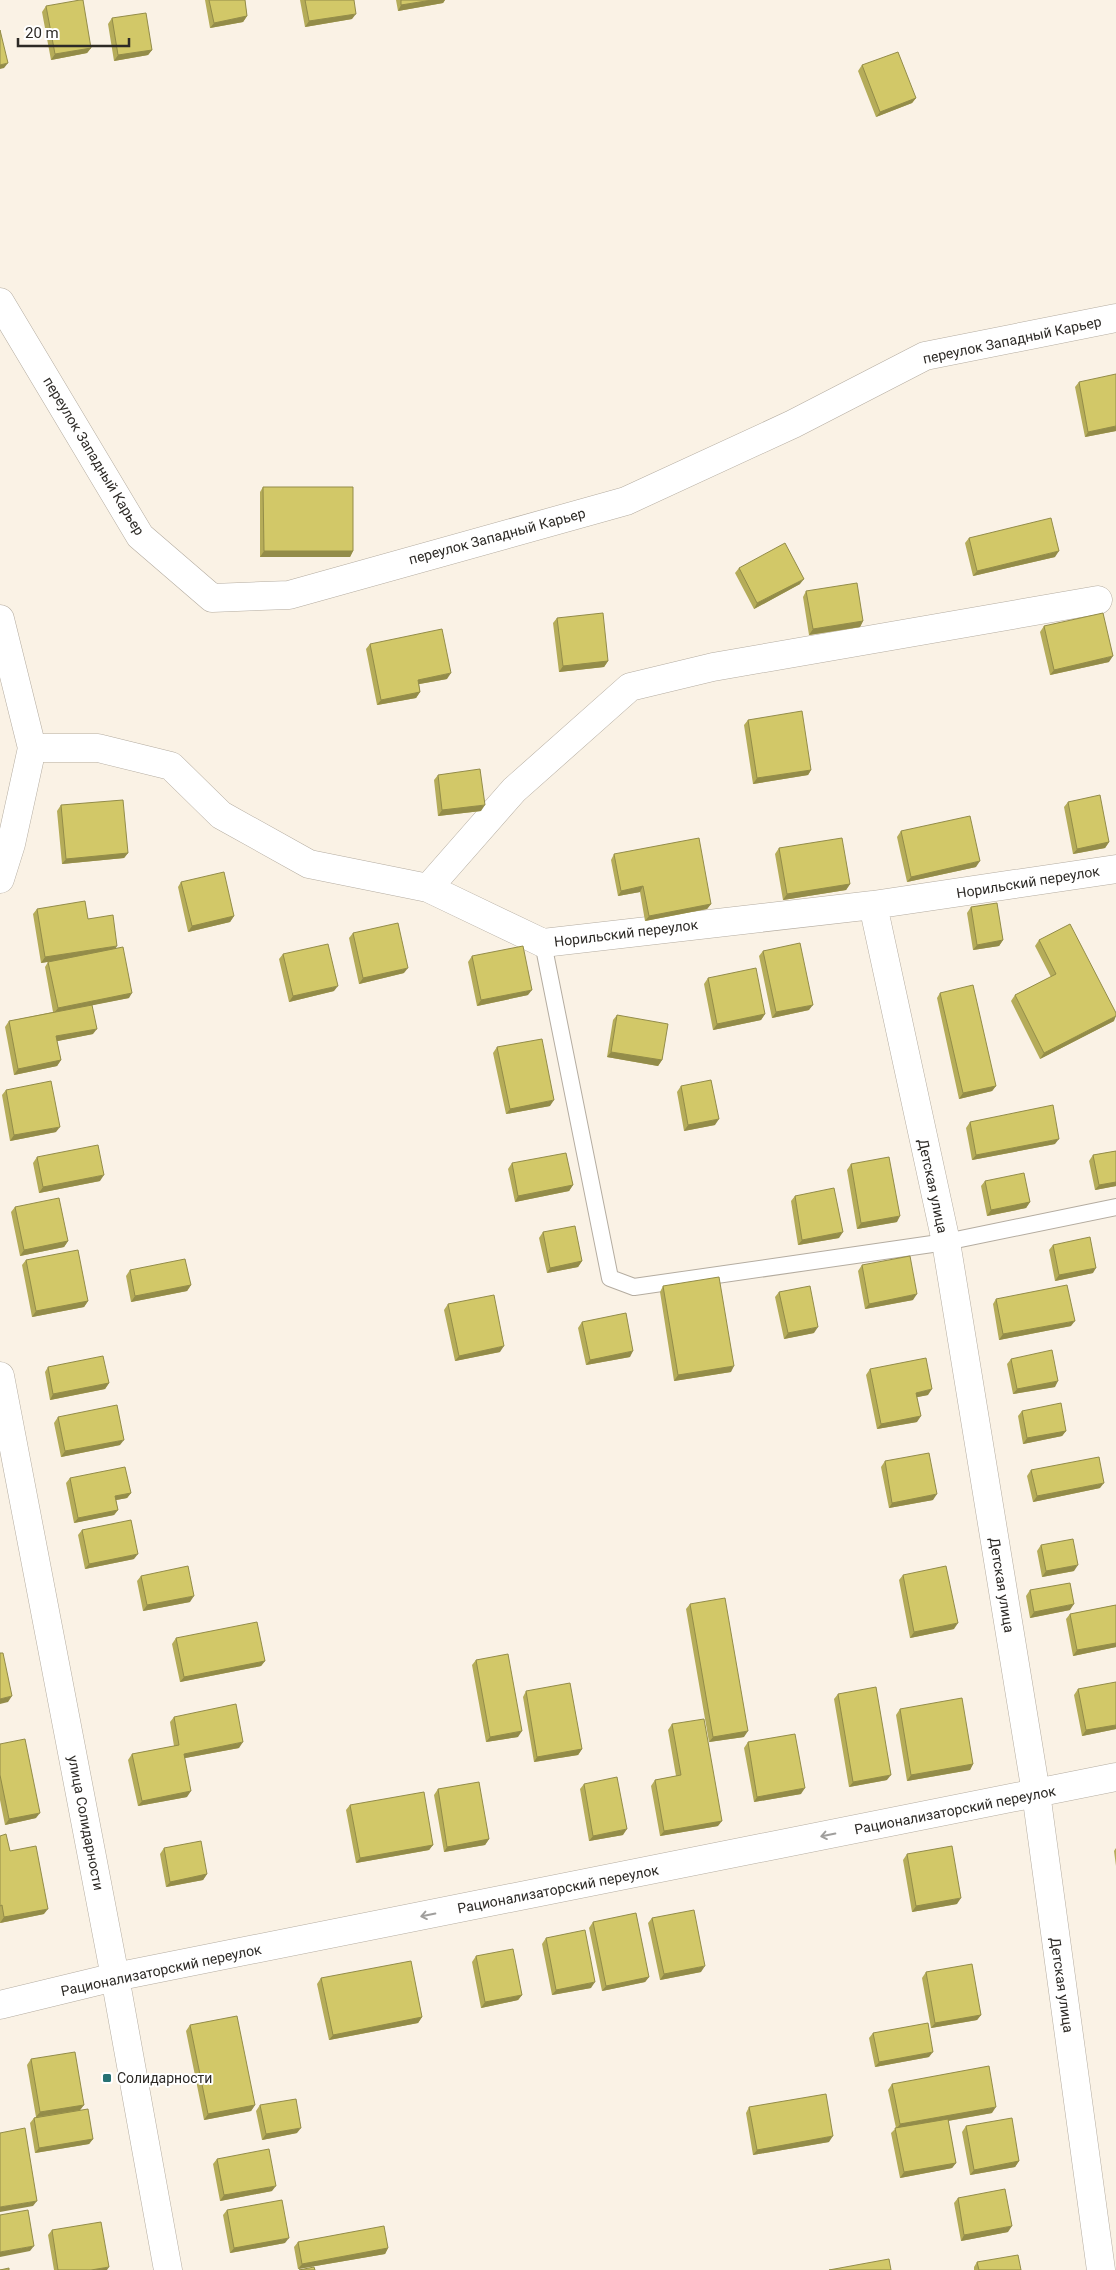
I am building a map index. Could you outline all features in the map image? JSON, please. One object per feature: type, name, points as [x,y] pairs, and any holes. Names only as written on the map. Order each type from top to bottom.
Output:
[{"type":"street","name":"переулок Западный Карьер","points":[[0,302],[140,536],[212,598],[289,595],[626,501],[794,424],[925,356],[1116,318]]},
{"type":"street","points":[[428,888],[514,790],[630,687],[713,667],[1098,600]]},
{"type":"street","points":[[0,619],[32,748],[11,844],[0,879]]},
{"type":"street","name":"Норильский переулок","points":[[32,748],[98,748],[171,766],[221,815],[309,864],[428,888],[543,943],[873,905],[1116,869]]},
{"type":"street","name":"Детская улица","points":[[873,905],[946,1242],[1036,1794],[1101,2270]]},
{"type":"street","name":"улица Солидарности","points":[[0,1376],[115,1977],[168,2270]]},
{"type":"street","name":"Рационализаторский переулок","points":[[0,2005],[115,1977],[1116,1777]]},
{"type":"lane","points":[[543,943],[610,1278],[634,1287],[946,1242],[1116,1206]]},
{"type":"building","points":[[83,0],[91,48],[55,54],[46,6]]},
{"type":"building","points":[[209,0],[245,0],[247,16],[214,23]]},
{"type":"building","points":[[305,0],[354,0],[356,14],[309,21]]},
{"type":"building","points":[[401,0],[432,0],[401,5]]},
{"type":"building","points":[[146,13],[152,50],[118,55],[112,18]]},
{"type":"building","points":[[0,30],[8,63],[0,65]]},
{"type":"building","points":[[898,52],[916,98],[880,112],[862,65]]},
{"type":"building","points":[[1116,374],[1116,426],[1088,432],[1079,382]]},
{"type":"building","points":[[263,487],[353,487],[353,551],[264,551]]},
{"type":"building","points":[[1051,518],[1059,551],[977,571],[969,538]]},
{"type":"building","points":[[785,543],[804,579],[757,603],[739,568]]},
{"type":"building","points":[[857,583],[863,621],[813,629],[806,591]]},
{"type":"building","points":[[603,613],[608,661],[563,666],[557,618]]},
{"type":"building","points":[[1103,613],[1113,656],[1054,670],[1044,626]]},
{"type":"building","points":[[442,629],[451,673],[418,680],[420,692],[381,700],[370,644]]},
{"type":"building","points":[[802,711],[811,770],[757,778],[748,720]]},
{"type":"building","points":[[480,769],[485,805],[442,810],[438,775]]},
{"type":"building","points":[[1100,795],[1109,842],[1077,849],[1068,802]]},
{"type":"building","points":[[123,800],[128,853],[66,859],[61,805]]},
{"type":"building","points":[[970,816],[980,861],[911,877],[901,831]]},
{"type":"building","points":[[699,838],[711,904],[649,916],[643,886],[621,891],[614,854]]},
{"type":"building","points":[[842,838],[850,884],[787,894],[779,848]]},
{"type":"building","points":[[224,872],[234,916],[192,926],[181,882]]},
{"type":"building","points":[[85,901],[88,919],[113,915],[117,946],[45,957],[37,909]]},
{"type":"building","points":[[997,903],[1003,940],[977,945],[971,907]]},
{"type":"building","points":[[398,923],[408,968],[363,978],[353,933]]},
{"type":"building","points":[[1070,924],[1116,1016],[1044,1053],[1015,995],[1056,974],[1039,940]]},
{"type":"building","points":[[800,943],[813,1005],[776,1012],[763,951]]},
{"type":"building","points":[[328,944],[338,986],[293,996],[283,954]]},
{"type":"building","points":[[523,946],[532,990],[481,1000],[472,956]]},
{"type":"building","points":[[123,947],[132,993],[58,1008],[48,962]]},
{"type":"building","points":[[756,968],[765,1014],[717,1024],[708,978]]},
{"type":"building","points":[[973,985],[996,1086],[963,1093],[940,993]]},
{"type":"building","points":[[92,1005],[97,1029],[56,1036],[61,1060],[18,1069],[9,1021]]},
{"type":"building","points":[[617,1015],[668,1024],[662,1060],[611,1052]]},
{"type":"building","points":[[542,1039],[554,1100],[510,1109],[497,1047]]},
{"type":"building","points":[[711,1080],[719,1119],[688,1125],[681,1086]]},
{"type":"building","points":[[51,1081],[60,1127],[14,1135],[6,1090]]},
{"type":"building","points":[[1053,1105],[1059,1139],[976,1155],[970,1122]]},
{"type":"building","points":[[98,1145],[104,1175],[43,1187],[37,1157]]},
{"type":"building","points":[[1116,1151],[1116,1182],[1099,1185],[1093,1155]]},
{"type":"building","points":[[566,1153],[573,1185],[518,1196],[512,1163]]},
{"type":"building","points":[[889,1157],[900,1216],[861,1223],[851,1164]]},
{"type":"building","points":[[1024,1173],[1030,1202],[991,1210],[985,1181]]},
{"type":"building","points":[[834,1188],[843,1232],[802,1240],[795,1196]]},
{"type":"building","points":[[59,1198],[68,1241],[24,1250],[15,1207]]},
{"type":"building","points":[[575,1226],[582,1261],[550,1268],[543,1232]]},
{"type":"building","points":[[1090,1237],[1096,1268],[1059,1275],[1053,1245]]},
{"type":"building","points":[[78,1250],[88,1301],[36,1311],[26,1260]]},
{"type":"building","points":[[910,1256],[917,1294],[869,1304],[862,1265]]},
{"type":"building","points":[[185,1259],[191,1285],[135,1296],[130,1270]]},
{"type":"building","points":[[719,1277],[734,1366],[678,1375],[663,1286]]},
{"type":"building","points":[[1067,1285],[1075,1321],[1003,1334],[996,1299]]},
{"type":"building","points":[[810,1286],[818,1327],[788,1333],[779,1292]]},
{"type":"building","points":[[494,1295],[504,1346],[459,1356],[448,1304]]},
{"type":"building","points":[[626,1313],[633,1351],[590,1360],[582,1322]]},
{"type":"building","points":[[1052,1350],[1058,1381],[1017,1389],[1011,1359]]},
{"type":"building","points":[[103,1356],[109,1383],[53,1394],[48,1367]]},
{"type":"building","points":[[926,1358],[932,1389],[916,1393],[921,1416],[881,1424],[870,1369]]},
{"type":"building","points":[[1061,1403],[1066,1431],[1027,1438],[1022,1411]]},
{"type":"building","points":[[117,1405],[124,1440],[65,1451],[58,1417]]},
{"type":"building","points":[[929,1453],[937,1494],[892,1503],[885,1461]]},
{"type":"building","points":[[1099,1457],[1104,1483],[1037,1496],[1031,1470]]},
{"type":"building","points":[[125,1467],[131,1493],[115,1496],[118,1510],[78,1518],[70,1478]]},
{"type":"building","points":[[131,1520],[138,1554],[89,1564],[82,1530]]},
{"type":"building","points":[[1073,1539],[1078,1565],[1046,1571],[1041,1545]]},
{"type":"building","points":[[188,1566],[194,1596],[147,1605],[141,1576]]},
{"type":"building","points":[[946,1566],[958,1623],[914,1632],[903,1575]]},
{"type":"building","points":[[1070,1583],[1074,1604],[1034,1612],[1030,1590]]},
{"type":"building","points":[[725,1598],[748,1731],[713,1737],[690,1604]]},
{"type":"building","points":[[1116,1605],[1116,1643],[1077,1650],[1070,1614]]},
{"type":"building","points":[[257,1622],[265,1661],[184,1677],[176,1638]]},
{"type":"building","points":[[0,1653],[3,1653],[12,1696],[0,1699]]},
{"type":"building","points":[[508,1654],[522,1731],[490,1737],[476,1660]]},
{"type":"building","points":[[1116,1682],[1116,1725],[1086,1730],[1078,1689]]},
{"type":"building","points":[[570,1683],[582,1749],[537,1757],[526,1691]]},
{"type":"building","points":[[876,1687],[891,1775],[853,1782],[838,1694]]},
{"type":"building","points":[[962,1698],[973,1764],[911,1775],[900,1709]]},
{"type":"building","points":[[236,1704],[243,1742],[184,1754],[191,1791],[142,1801],[132,1754],[179,1745],[174,1717]]},
{"type":"building","points":[[704,1719],[722,1821],[664,1831],[655,1780],[681,1775],[672,1724]]},
{"type":"building","points":[[795,1734],[805,1788],[757,1797],[748,1742]]},
{"type":"building","points":[[25,1739],[40,1813],[9,1819],[0,1775],[0,1744]]},
{"type":"building","points":[[617,1777],[627,1829],[593,1836],[584,1784]]},
{"type":"building","points":[[479,1782],[489,1839],[447,1847],[438,1789]]},
{"type":"building","points":[[424,1792],[433,1845],[360,1858],[350,1805]]},
{"type":"building","points":[[6,1834],[10,1851],[36,1846],[48,1909],[4,1917],[2,1905],[0,1906],[0,1836]]},
{"type":"building","points":[[201,1841],[207,1874],[170,1882],[164,1848]]},
{"type":"building","points":[[952,1846],[961,1898],[916,1906],[907,1854]]},
{"type":"building","points":[[694,1910],[705,1966],[664,1974],[652,1918]]},
{"type":"building","points":[[636,1913],[649,1977],[606,1986],[593,1922]]},
{"type":"building","points":[[585,1930],[595,1982],[556,1990],[546,1938]]},
{"type":"building","points":[[513,1949],[522,1995],[485,2002],[476,1956]]},
{"type":"building","points":[[411,1961],[422,2017],[333,2035],[321,1978]]},
{"type":"building","points":[[972,1964],[981,2015],[935,2023],[926,1972]]},
{"type":"building","points":[[237,2016],[255,2105],[208,2114],[190,2025]]},
{"type":"building","points":[[928,2023],[933,2052],[879,2062],[873,2033]]},
{"type":"building","points":[[75,2052],[84,2105],[40,2112],[31,2059]]},
{"type":"building","points":[[989,2066],[996,2107],[900,2124],[892,2084]]},
{"type":"building","points":[[826,2094],[833,2136],[757,2150],[749,2107]]},
{"type":"building","points":[[296,2099],[301,2128],[266,2134],[260,2105]]},
{"type":"building","points":[[88,2109],[93,2139],[39,2148],[34,2118]]},
{"type":"building","points":[[1012,2118],[1019,2161],[974,2170],[966,2126]]},
{"type":"building","points":[[948,2119],[956,2163],[904,2172],[895,2128]]},
{"type":"building","points":[[25,2128],[37,2201],[0,2207],[0,2133]]},
{"type":"building","points":[[269,2149],[276,2186],[224,2195],[217,2159]]},
{"type":"building","points":[[1005,2189],[1012,2226],[964,2235],[958,2198]]},
{"type":"building","points":[[282,2200],[289,2238],[234,2248],[227,2210]]},
{"type":"building","points":[[28,2210],[34,2246],[0,2252],[0,2215]]},
{"type":"building","points":[[101,2222],[109,2267],[91,2270],[58,2270],[52,2230]]},
{"type":"building","points":[[384,2226],[388,2248],[302,2264],[298,2242]]},
{"type":"building","points":[[1018,2255],[1021,2270],[979,2270],[977,2262]]},
{"type":"building","points":[[889,2259],[891,2270],[829,2270]]},
{"type":"building","points":[[314,2267],[315,2270],[299,2270]]},
{"type":"place","name":"Солидарности","points":[[107,2078]]}]
